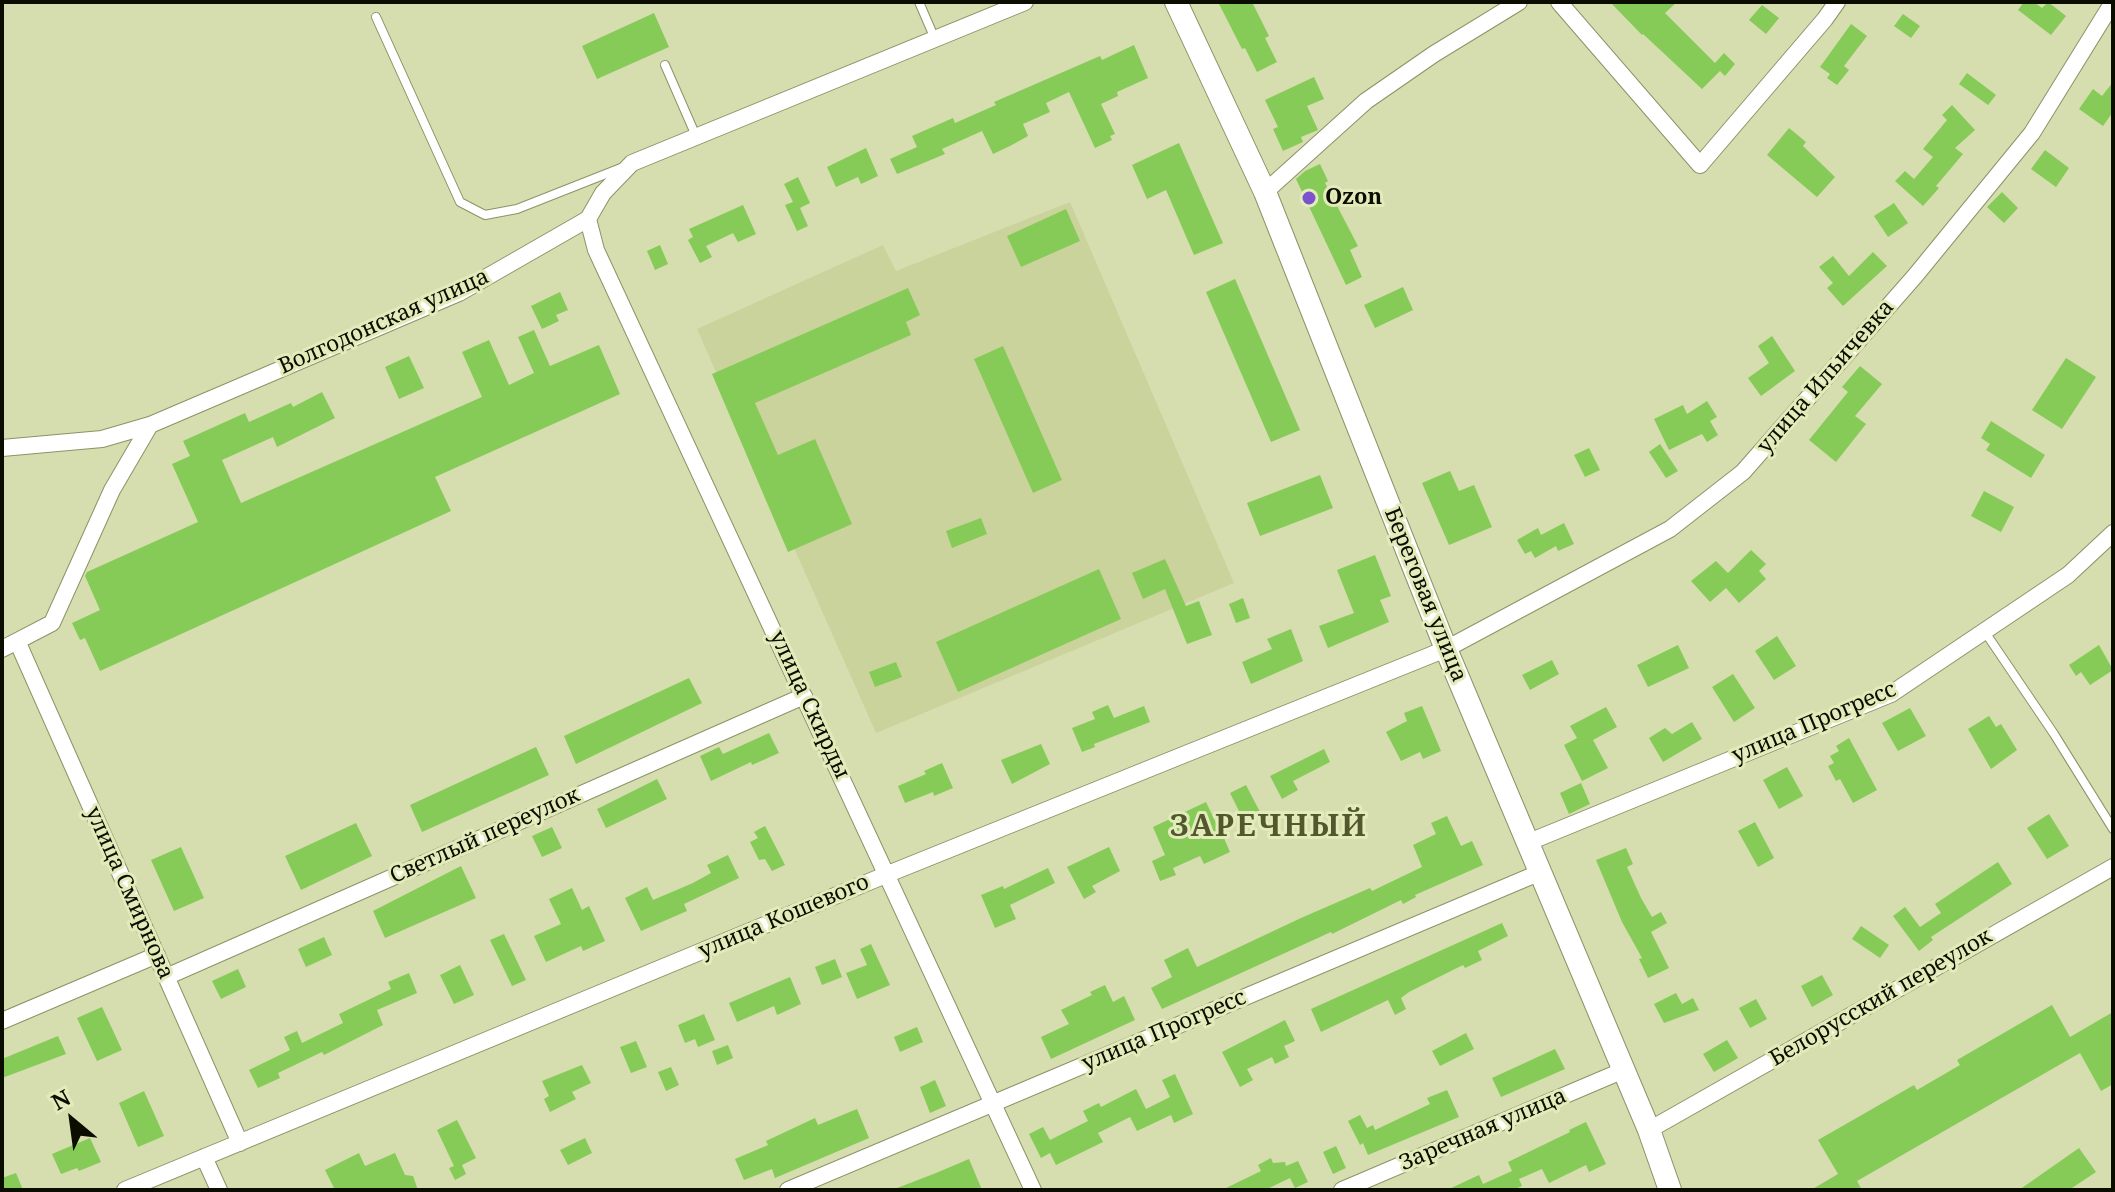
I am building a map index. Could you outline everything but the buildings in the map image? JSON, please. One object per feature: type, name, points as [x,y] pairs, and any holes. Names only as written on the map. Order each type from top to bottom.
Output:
[{"type":"main road","name":"Береговая улица","points":[[1176,2],[1265,192],[1446,649],[1649,1130],[1670,1190]]},
{"type":"street","name":"Волгодонская улица","points":[[2,448],[102,439],[150,425],[459,293],[588,219],[603,193],[632,163],[1025,2]]},
{"type":"street","points":[[1265,192],[1366,101],[1434,54],[1519,2]]},
{"type":"street","points":[[1559,2],[1700,165],[1837,2]]},
{"type":"street","name":"улица Ильичевка","points":[[1446,649],[1670,529],[1743,472],[1915,276],[2032,133],[2113,2]]},
{"type":"street","name":"улица Скирды","points":[[588,219],[596,250],[1033,1190]]},
{"type":"street","points":[[10,646],[52,623],[112,490],[150,425]]},
{"type":"street","name":"улица Прогресс","points":[[1529,842],[1891,694],[2068,575],[2113,533]]},
{"type":"street","name":"улица Смирнова","points":[[10,646],[157,955],[240,1143]]},
{"type":"street","name":"улица Кошевого","points":[[125,1190],[888,874],[1446,649]]},
{"type":"street","name":"Светлый переулок","points":[[166,977],[804,696]]},
{"type":"street","name":"Белорусский переулок","points":[[1649,1130],[2113,867]]},
{"type":"street","name":"улица Прогресс","points":[[788,1190],[1541,872]]},
{"type":"street","points":[[2,1021],[157,955]]},
{"type":"street","name":"Заречная улица","points":[[1342,1190],[1624,1070]]},
{"type":"street","points":[[204,1157],[219,1190]]},
{"type":"lane","points":[[919,2],[935,39]]},
{"type":"lane","points":[[376,17],[460,202],[485,215],[517,209],[632,163]]},
{"type":"lane","points":[[665,65],[696,137]]},
{"type":"lane","points":[[1983,630],[2054,734],[2113,829]]},
{"type":"shaded area","points":[[1070,202],[1234,583],[876,733],[697,329],[883,245],[896,271]]},
{"type":"place","name":"Ozon","points":[[1309,198]]},
{"type":"district","name":"ЗАРЕЧНЫЙ","points":[[1269,827]]}]
